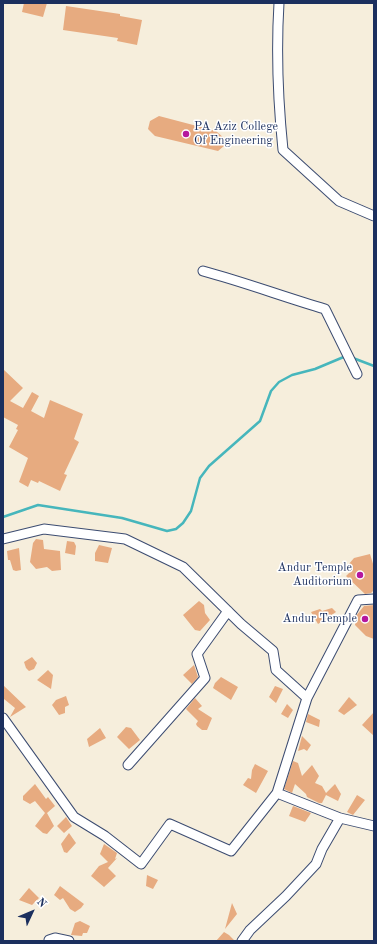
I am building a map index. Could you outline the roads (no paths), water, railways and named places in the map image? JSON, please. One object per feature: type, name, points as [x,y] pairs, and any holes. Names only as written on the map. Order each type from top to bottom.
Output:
[{"type":"street","points":[[279,3],[277,29],[279,108],[283,150],[339,200],[374,216]]},
{"type":"street","points":[[203,271],[252,284],[284,297],[325,309],[357,374]]},
{"type":"street","points":[[3,539],[44,529],[125,539],[183,567],[228,611],[274,650],[276,670],[307,698]]},
{"type":"street","points":[[3,718],[74,817],[105,836],[141,864],[170,824],[231,851],[277,793],[307,698],[358,600],[374,598]]},
{"type":"street","points":[[128,765],[205,678],[197,654],[228,611]]},
{"type":"street","points":[[277,793],[340,818],[374,826]]},
{"type":"street","points":[[242,941],[250,930],[286,896],[316,864],[322,849],[340,818]]},
{"type":"street","points":[[49,940],[55,938],[69,941]]},
{"type":"waterway","points":[[3,517],[38,505],[122,518],[167,531],[176,529],[183,523],[191,511],[200,478],[209,466],[260,421],[271,391],[279,382],[292,375],[315,369],[346,356]]},
{"type":"waterway","points":[[353,358],[374,366]]},
{"type":"place","name":"PA Aziz College Of Engineering","points":[[186,134]]},
{"type":"place","name":"Andur Temple Auditorium","points":[[360,575]]},
{"type":"place","name":"Andur Temple","points":[[365,619]]}]
